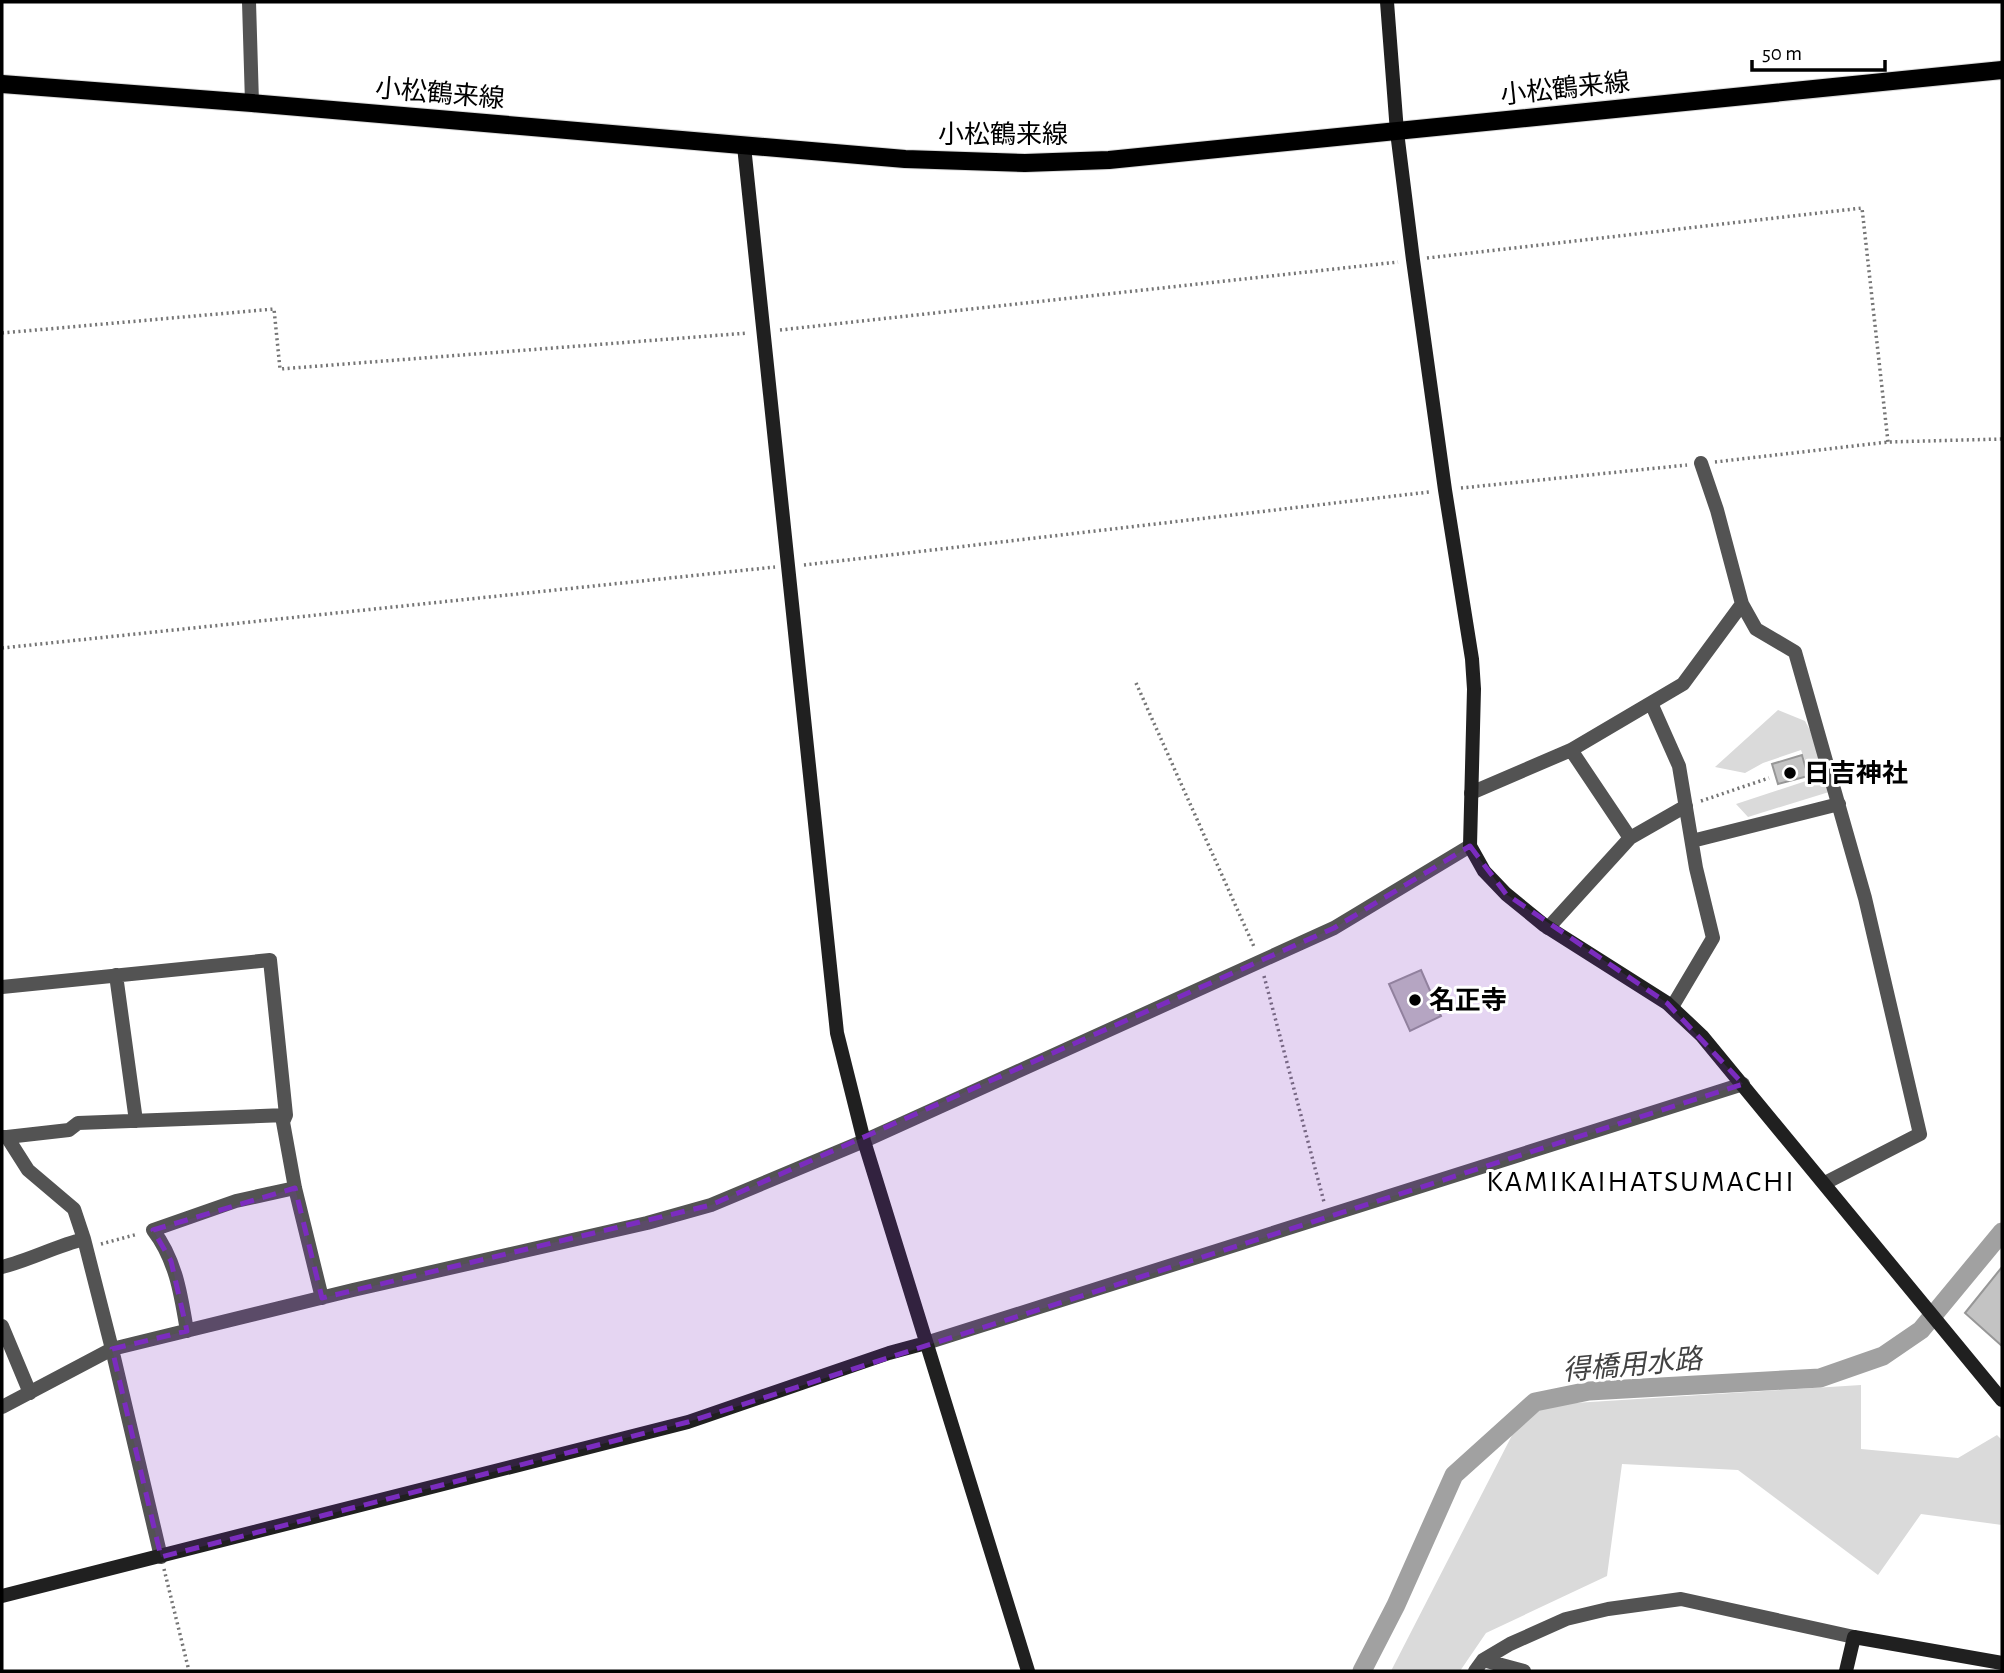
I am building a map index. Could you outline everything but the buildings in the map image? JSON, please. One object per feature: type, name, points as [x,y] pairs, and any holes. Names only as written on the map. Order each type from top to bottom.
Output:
[{"type":"main road","name":"小松鶴来線","points":[[2,83],[905,159],[1025,163],[1109,160],[2002,70]]},
{"type":"street","points":[[249,2],[252,103]]},
{"type":"street","points":[[1387,2],[1397,132],[1413,260],[1475,689],[1470,846],[1484,871],[1506,894],[1549,928],[1672,1007],[1702,1036],[2002,1400]]},
{"type":"street","points":[[744,146],[837,1033],[864,1142],[1028,1671]]},
{"type":"street","points":[[1701,463],[1717,510],[1742,604],[1756,629],[1795,652],[1865,898],[1920,1134],[1825,1183]]},
{"type":"street","points":[[1471,793],[1572,750],[1683,684],[1742,604]]},
{"type":"street","points":[[1651,703],[1679,766],[1713,938],[1672,1007]]},
{"type":"street","points":[[1572,750],[1630,838]]},
{"type":"street","points":[[1692,841],[1839,804]]},
{"type":"street","points":[[1549,928],[1630,838],[1686,806]]},
{"type":"street","points":[[2,1407],[112,1349],[711,1205],[864,1142],[1334,928],[1470,846]]},
{"type":"street","points":[[2,987],[270,960],[286,1115],[282,1122],[322,1298]]},
{"type":"street","points":[[116,975],[136,1121]]},
{"type":"street","points":[[2,1596],[688,1422],[926,1343],[1743,1084]]},
{"type":"street","points":[[161,1557],[86,1244],[74,1209],[28,1170],[5,1137],[69,1130],[78,1123],[286,1115]]},
{"type":"street","points":[[187,1331],[171,1261],[153,1230],[236,1201],[295,1188]]},
{"type":"street","points":[[2,1267],[20,1263],[61,1244],[86,1244]]},
{"type":"street","points":[[2,1326],[30,1393]]},
{"type":"street","points":[[1479,1665],[1510,1644],[1566,1619],[1608,1609],[1681,1599],[1854,1637],[2002,1663]]},
{"type":"street","points":[[1846,1671],[1854,1637]]},
{"type":"street","points":[[1479,1665],[1524,1671]]},
{"type":"path","points":[[2,333],[274,309],[280,369],[763,332],[1862,208],[1888,442]]},
{"type":"path","points":[[2,648],[788,567],[1445,490],[1888,442],[2002,439]]},
{"type":"path","points":[[1136,683],[1260,961],[1328,1216]]},
{"type":"path","points":[[1686,806],[1769,779]]},
{"type":"path","points":[[86,1244],[153,1230]]},
{"type":"path","points":[[161,1557],[189,1671]]},
{"type":"highlighted area","points":[[1470,846],[1506,894],[1667,1003],[1743,1084],[688,1422],[161,1557],[112,1349],[187,1331],[171,1261],[153,1230],[295,1188],[322,1298],[711,1205],[1334,928]]},
{"type":"shaded area","points":[[1778,710],[1805,721],[1812,734],[1829,792],[1748,817],[1736,804],[1812,779],[1801,750],[1763,763],[1745,773],[1715,767]]},
{"type":"shaded area","points":[[1861,1385],[1861,1449],[1958,1458],[1997,1435],[2002,1440],[2002,1525],[1921,1514],[1878,1575],[1738,1470],[1622,1464],[1607,1576],[1486,1633],[1460,1671],[1391,1671],[1527,1406]]},
{"type":"waterway","name":"得橋用水路","points":[[1362,1671],[1396,1605],[1454,1475],[1535,1402],[1589,1391],[1820,1378],[1883,1356],[1921,1330],[2002,1232]]},
{"type":"place","name":"日吉神社","points":[[1790,773]]},
{"type":"place","name":"名正寺","points":[[1415,1000]]},
{"type":"district","name":"KAMIKAIHATSUMACHI","points":[[1641,1181]]}]
